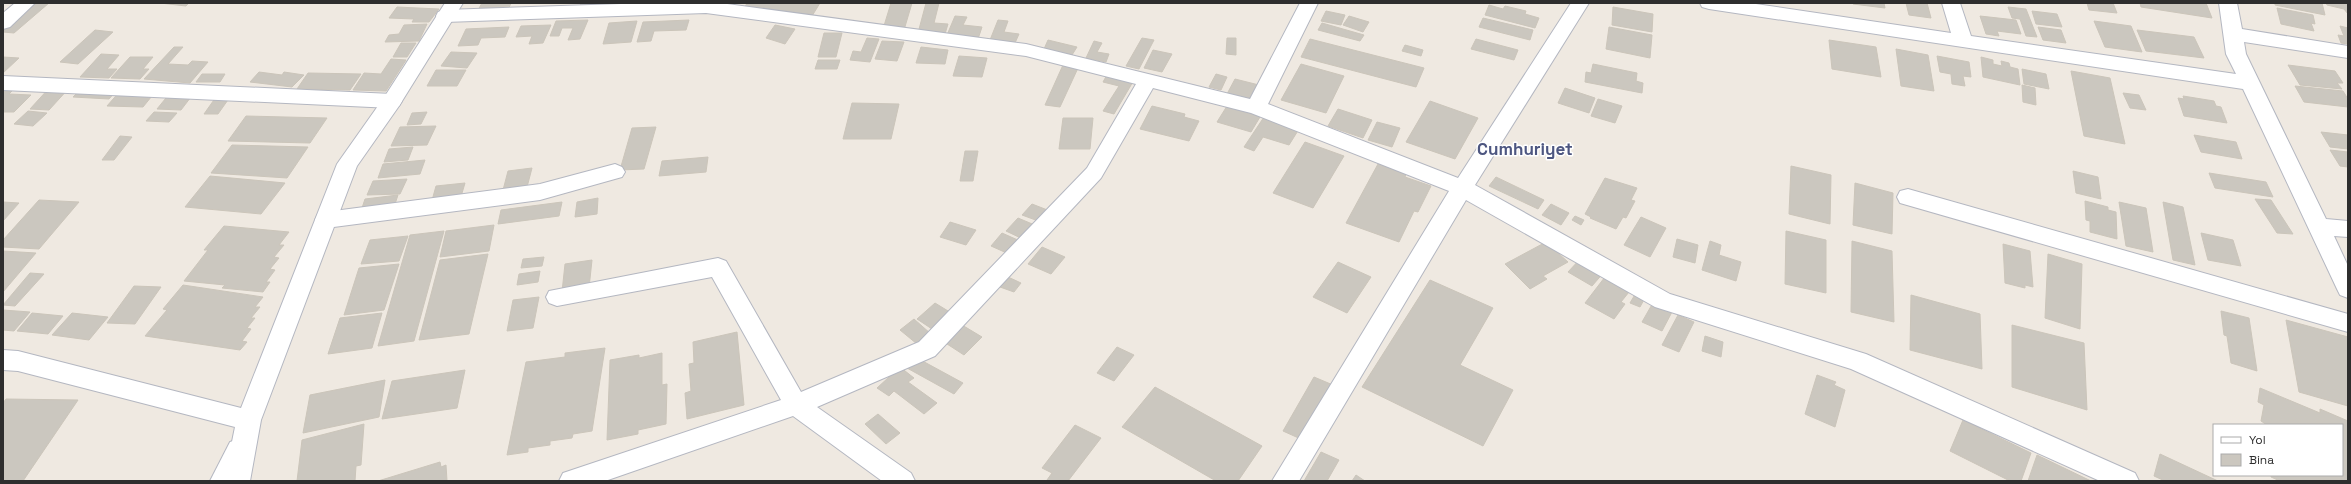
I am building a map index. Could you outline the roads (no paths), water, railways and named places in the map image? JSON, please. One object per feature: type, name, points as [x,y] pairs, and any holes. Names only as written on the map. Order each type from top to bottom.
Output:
[{"type":"street","points":[[3,23],[26,3]]},
{"type":"street","points":[[1256,107],[1309,3]]},
{"type":"street","points":[[1285,481],[1462,188],[1580,3]]},
{"type":"street","points":[[1709,3],[1731,5],[2250,83]]},
{"type":"street","points":[[1951,3],[1963,40]]},
{"type":"street","points":[[2228,3],[2236,54],[2348,289]]},
{"type":"street","points":[[223,481],[248,428],[347,164],[392,101],[450,10],[706,7],[1026,50],[1256,107],[1462,188],[1663,301],[1858,362],[2126,481]]},
{"type":"street","points":[[2233,34],[2348,52]]},
{"type":"street","points":[[572,481],[796,405],[927,349],[1094,173],[1148,80]]},
{"type":"street","points":[[3,83],[392,101]]},
{"type":"street","points":[[326,220],[540,192],[615,172]]},
{"type":"street","points":[[1908,197],[2348,323]]},
{"type":"street","points":[[2319,227],[2348,229]]},
{"type":"street","points":[[557,297],[718,267],[796,405],[902,481]]},
{"type":"street","points":[[3,360],[18,361],[248,428]]},
{"type":"street","points":[[237,481],[248,428]]},
{"type":"district","name":"Cumhuriyet","points":[[1525,149]]}]
